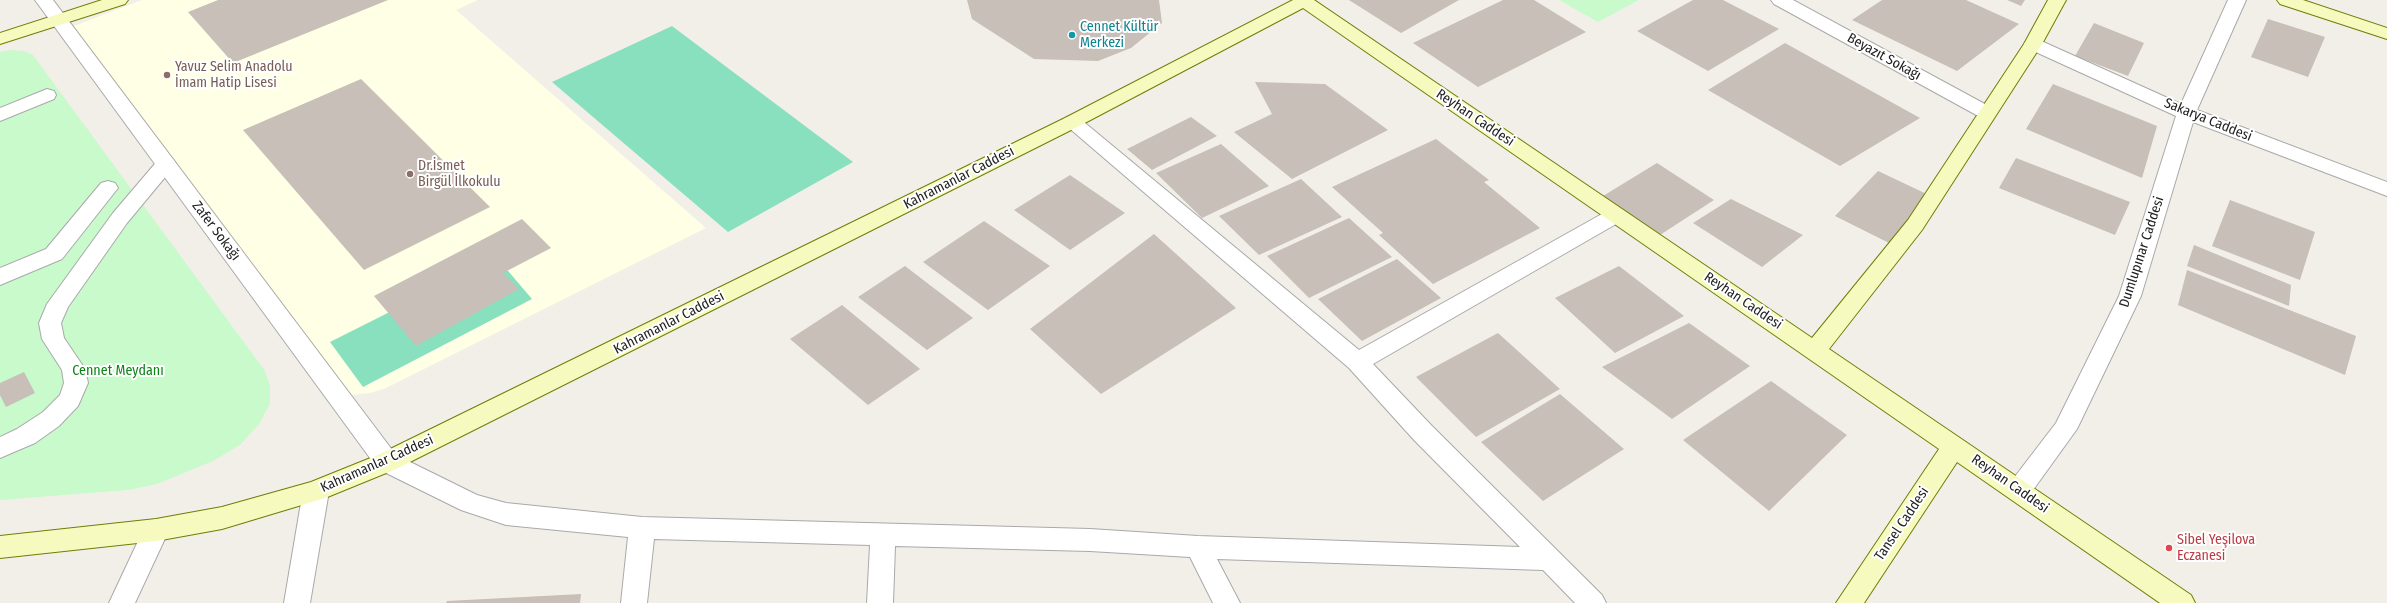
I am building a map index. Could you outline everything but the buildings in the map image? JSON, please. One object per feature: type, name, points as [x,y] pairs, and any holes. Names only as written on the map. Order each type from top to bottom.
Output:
[{"type":"street","name":"Zafer Sokağı","points":[[44,0],[387,462]]},
{"type":"street","points":[[0,39],[119,0]]},
{"type":"street","name":"Kahramanlar Caddesi","points":[[0,546],[156,530],[222,518],[316,491],[387,462],[1072,122],[1304,0]]},
{"type":"street","name":"Reyhan Caddesi","points":[[1304,0],[2182,603]]},
{"type":"street","name":"Beyazıt Sokağı","points":[[1780,0],[1987,113]]},
{"type":"street","points":[[1815,350],[1915,225],[2033,44],[2057,0]]},
{"type":"street","name":"Dumlupınar Caddesi","points":[[2019,490],[2065,429],[2130,296],[2186,113],[2237,0]]},
{"type":"street","points":[[2286,0],[2387,34]]},
{"type":"street","name":"Sakarya Caddesi","points":[[2033,44],[2186,113],[2387,189]]},
{"type":"street","points":[[0,114],[47,95]]},
{"type":"street","points":[[1072,122],[1357,362],[1423,433],[1593,603]]},
{"type":"street","points":[[0,448],[26,436],[51,419],[70,400],[76,383],[73,369],[53,339],[50,323],[58,304],[116,224],[166,164]]},
{"type":"street","points":[[0,277],[54,254],[108,188]]},
{"type":"street","points":[[1357,362],[1616,215]]},
{"type":"street","name":"Tansel Caddesi","points":[[1849,603],[1955,446]]},
{"type":"street","points":[[387,462],[470,503],[506,514],[642,528],[1090,540],[1198,547],[1548,559]]},
{"type":"street","points":[[297,603],[316,491]]},
{"type":"street","points":[[634,603],[642,528]]},
{"type":"street","points":[[122,603],[156,530]]},
{"type":"street","points":[[880,603],[883,534]]},
{"type":"street","points":[[1198,547],[1227,603]]},
{"type":"shaded area","name":"Dr.İsmet Birgül İlkokulu","points":[[142,0],[478,0],[456,10],[706,228],[386,388],[370,393],[350,395],[61,31]]},
{"type":"green space","points":[[1559,0],[1639,0],[1598,22]]},
{"type":"green space","points":[[672,26],[853,162],[728,232],[552,82]]},
{"type":"green space","name":"Cennet Meydanı","points":[[10,50],[24,51],[33,55],[265,371],[270,386],[270,404],[259,424],[240,445],[213,461],[157,484],[128,490],[0,500],[0,52]]},
{"type":"green space","points":[[497,258],[532,299],[363,387],[330,342]]},
{"type":"place","name":"Cennet Kültür Merkezi","points":[[1072,35]]},
{"type":"place","name":"Yavuz Selim Anadolu İmam Hatip Lisesi","points":[[167,75]]},
{"type":"place","name":"Dr.İsmet Birgül İlkokulu","points":[[410,174]]},
{"type":"place","name":"Sibel Yeşilova Eczanesi","points":[[2169,548]]}]
